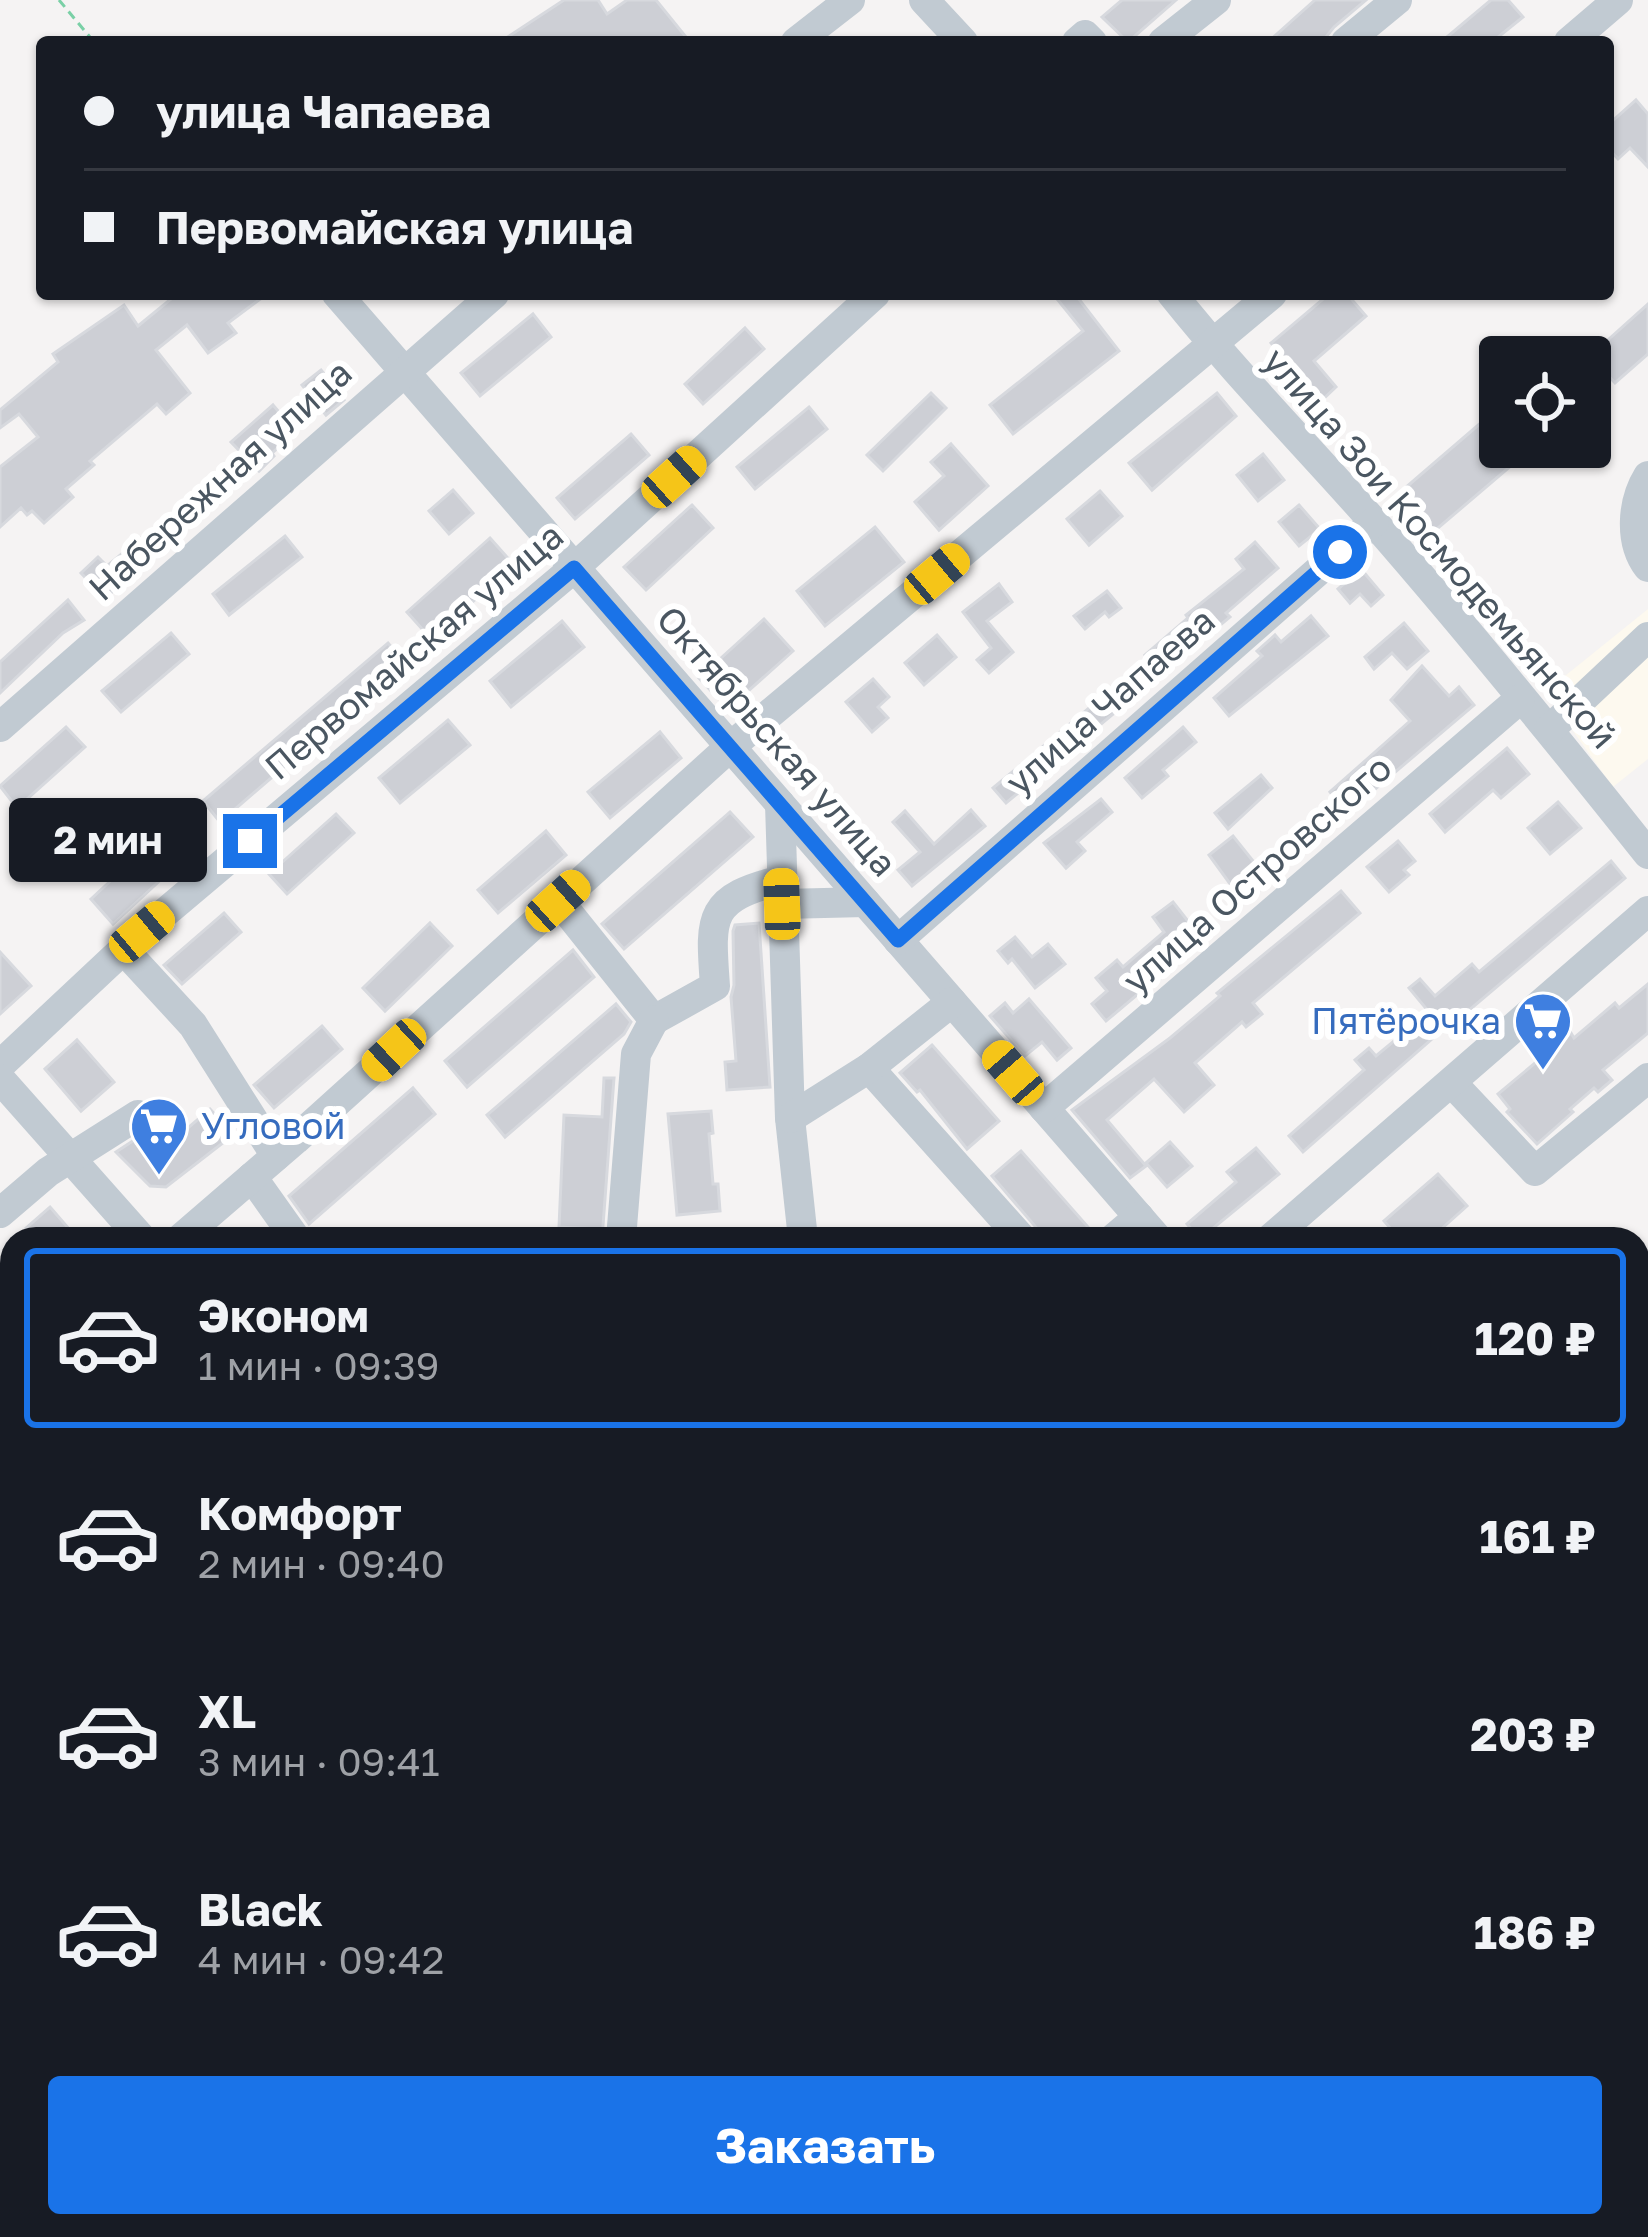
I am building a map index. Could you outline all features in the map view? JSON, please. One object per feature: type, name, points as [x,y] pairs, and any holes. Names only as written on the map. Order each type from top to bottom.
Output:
[{"type":"street","points":[[804,36],[850,0]]},
{"type":"street","points":[[925,0],[957,36]]},
{"type":"street","points":[[1171,36],[1216,0]]},
{"type":"street","points":[[1353,36],[1397,0]]},
{"type":"street","points":[[1576,36],[1618,0]]},
{"type":"street","name":"Октябрьская улица","points":[[342,300],[1147,1227]]},
{"type":"street","name":"Набережная улица","points":[[0,727],[487,300]]},
{"type":"street","name":"Первомайская улица","points":[[0,1065],[123,949],[574,568],[868,300]]},
{"type":"street","name":"улица Зои Космодемьянской","points":[[1177,300],[1374,522],[1648,854]]},
{"type":"street","points":[[194,1227],[730,747],[1265,300]]},
{"type":"street","points":[[1648,476],[1635,518],[1638,553],[1648,567]]},
{"type":"street","name":"улица Чапаева","points":[[898,940],[1374,522]]},
{"type":"street","points":[[1550,730],[1648,637]]},
{"type":"street","name":"улица Островского","points":[[1044,1108],[1520,699]]},
{"type":"street","points":[[780,804],[790,1118],[802,1227]]},
{"type":"street","points":[[622,1227],[636,1054],[655,1020],[715,986],[711,928],[723,908],[746,889],[865,902]]},
{"type":"street","points":[[558,901],[655,1020]]},
{"type":"street","points":[[1284,1227],[1648,910]]},
{"type":"street","points":[[123,949],[193,1025],[276,1156]]},
{"type":"street","points":[[790,1118],[869,1068],[952,1002]]},
{"type":"street","points":[[869,1068],[1011,1227]]},
{"type":"street","points":[[1453,1084],[1535,1171],[1648,1078]]},
{"type":"street","points":[[0,1079],[131,1227]]},
{"type":"street","points":[[0,1213],[70,1158],[138,1115]]},
{"type":"street","points":[[252,1177],[287,1227]]},
{"type":"path","points":[[59,0],[89,36]]},
{"type":"shaded area","points":[[1648,609],[1648,759],[1613,787],[1545,692]]},
{"type":"building","points":[[564,0],[598,0],[607,14],[627,0],[656,0],[685,36],[509,36]]},
{"type":"building","points":[[1122,0],[1176,0],[1135,36],[1122,36],[1102,17]]},
{"type":"building","points":[[1315,0],[1366,0],[1327,36],[1275,36]]},
{"type":"building","points":[[1491,0],[1508,0],[1523,17],[1499,36],[1448,36]]},
{"type":"building","points":[[1636,100],[1648,114],[1648,167],[1630,148],[1618,159],[1614,155],[1614,120]]},
{"type":"building","points":[[170,300],[259,300],[228,323],[236,333],[208,353],[187,325],[156,350],[190,393],[166,414],[157,404],[90,461],[94,465],[66,489],[73,497],[44,523],[21,508],[0,527],[0,467],[38,437],[19,414],[0,428],[0,410],[58,362],[53,354],[124,305],[138,326]]},
{"type":"building","points":[[1058,300],[1080,300],[1119,351],[1013,434],[990,405],[1083,331]]},
{"type":"building","points":[[1322,300],[1352,300],[1366,316],[1314,361],[1336,387],[1321,401],[1271,343]]},
{"type":"building","points":[[1648,304],[1648,354],[1615,383],[1611,379],[1611,337]]},
{"type":"building","points":[[533,314],[551,337],[480,396],[461,373]]},
{"type":"building","points":[[745,328],[764,349],[703,404],[685,384]]},
{"type":"building","points":[[321,370],[344,400],[326,415],[302,385]]},
{"type":"building","points":[[931,393],[946,408],[883,471],[867,455]]},
{"type":"building","points":[[1217,393],[1236,416],[1152,490],[1129,463]]},
{"type":"building","points":[[273,405],[296,432],[259,471],[231,442]]},
{"type":"building","points":[[809,407],[827,429],[755,489],[737,467]]},
{"type":"building","points":[[1479,424],[1479,468],[1508,468],[1431,534],[1397,495]]},
{"type":"building","points":[[631,434],[649,455],[575,519],[557,498]]},
{"type":"building","points":[[951,444],[988,486],[939,530],[915,502],[944,476],[931,462]]},
{"type":"building","points":[[1263,454],[1284,480],[1258,501],[1237,475]]},
{"type":"building","points":[[453,490],[473,513],[449,534],[429,511]]},
{"type":"building","points":[[1100,491],[1122,516],[1089,545],[1067,519]]},
{"type":"building","points":[[692,505],[713,528],[646,590],[624,567]]},
{"type":"building","points":[[1299,505],[1320,529],[1299,546],[1279,522]]},
{"type":"building","points":[[875,527],[904,562],[825,626],[797,591]]},
{"type":"building","points":[[285,536],[302,557],[229,615],[213,594]]},
{"type":"building","points":[[141,538],[156,555],[105,598],[81,573],[98,557],[107,566]]},
{"type":"building","points":[[490,538],[514,565],[431,639],[407,612]]},
{"type":"building","points":[[1255,542],[1278,568],[1226,613],[1230,617],[1006,803],[993,788],[1148,659],[1145,655],[1186,615],[1244,569],[1236,559]]},
{"type":"building","points":[[1361,569],[1383,595],[1371,606],[1360,594],[1350,603],[1338,589]]},
{"type":"building","points":[[999,584],[1012,602],[987,621],[1013,652],[989,673],[977,660],[991,648],[963,612]]},
{"type":"building","points":[[1107,591],[1121,608],[1109,617],[1105,612],[1085,629],[1074,616]]},
{"type":"building","points":[[68,600],[84,620],[63,633],[0,693],[0,662]]},
{"type":"building","points":[[1311,616],[1328,636],[1229,716],[1214,698],[1262,656],[1257,651],[1275,635],[1281,642]]},
{"type":"building","points":[[764,619],[793,651],[728,709],[699,678]]},
{"type":"building","points":[[562,621],[584,647],[511,707],[490,681]]},
{"type":"building","points":[[1404,623],[1428,651],[1407,669],[1392,653],[1374,669],[1365,657]]},
{"type":"building","points":[[171,633],[189,654],[121,712],[102,691]]},
{"type":"building","points":[[937,635],[956,657],[924,685],[905,663]]},
{"type":"building","points":[[388,643],[405,663],[220,822],[203,801]]},
{"type":"building","points":[[1422,666],[1449,696],[1459,687],[1474,705],[1320,836],[1308,823],[1336,799],[1330,792],[1410,721],[1391,700]]},
{"type":"building","points":[[873,679],[889,697],[878,707],[888,718],[872,732],[846,702]]},
{"type":"building","points":[[448,720],[470,745],[400,803],[379,778]]},
{"type":"building","points":[[66,727],[85,747],[17,808],[0,786]]},
{"type":"building","points":[[1183,727],[1196,742],[1163,770],[1168,776],[1142,798],[1125,778]]},
{"type":"building","points":[[660,732],[681,758],[610,818],[588,792]]},
{"type":"building","points":[[1507,748],[1529,774],[1501,798],[1493,790],[1445,832],[1430,814]]},
{"type":"building","points":[[1261,775],[1272,788],[1228,829],[1215,813]]},
{"type":"building","points":[[1101,799],[1112,812],[1077,842],[1085,851],[1066,868],[1044,843]]},
{"type":"building","points":[[1558,802],[1581,828],[1550,854],[1528,828]]},
{"type":"building","points":[[971,810],[985,826],[912,886],[898,870],[920,852],[893,822],[905,811],[934,844]]},
{"type":"building","points":[[730,812],[753,837],[624,949],[602,924]]},
{"type":"building","points":[[336,814],[354,833],[287,894],[269,874]]},
{"type":"building","points":[[546,831],[566,855],[498,913],[478,890]]},
{"type":"building","points":[[160,835],[182,860],[113,924],[91,899]]},
{"type":"building","points":[[1233,836],[1257,866],[1269,856],[1282,871],[1244,903],[1209,855]]},
{"type":"building","points":[[1398,841],[1415,861],[1404,870],[1409,875],[1389,892],[1367,867]]},
{"type":"building","points":[[1611,861],[1625,878],[1303,1152],[1289,1136],[1364,1070],[1355,1060],[1369,1048],[1376,1056],[1429,1012],[1409,988],[1420,979],[1435,996],[1472,964],[1479,972]]},
{"type":"building","points":[[1341,891],[1360,913],[1253,1003],[1262,1014],[1246,1027],[1242,1022],[1195,1063],[1214,1085],[1184,1112],[1154,1079],[1107,1120],[1146,1166],[1130,1178],[1072,1110],[1170,1038]]},
{"type":"building","points":[[1173,902],[1191,925],[1202,916],[1214,930],[1106,1021],[1092,1004],[1107,991],[1096,978],[1117,960],[1123,967],[1164,932],[1153,917]]},
{"type":"building","points":[[224,913],[241,932],[182,984],[164,965]]},
{"type":"building","points":[[430,923],[452,946],[385,1011],[363,988]]},
{"type":"building","points":[[759,923],[770,1087],[727,1090],[725,1062],[736,1061],[733,931],[735,925]]},
{"type":"building","points":[[1015,937],[1032,957],[1048,944],[1065,964],[1035,988],[1012,959],[1008,963],[998,951]]},
{"type":"building","points":[[573,950],[594,977],[467,1087],[445,1061]]},
{"type":"building","points":[[0,952],[31,986],[0,1014]]},
{"type":"building","points":[[1648,984],[1648,1033],[1603,1070],[1612,1080],[1598,1092],[1594,1088],[1537,1144],[1507,1112],[1510,1109],[1498,1094],[1571,1033],[1574,1038],[1615,1003],[1619,1008]]},
{"type":"building","points":[[1029,999],[1071,1048],[1057,1060],[1042,1042],[1025,1056],[990,1016],[1005,1003],[1013,1013]]},
{"type":"building","points":[[616,1004],[631,1022],[624,1034],[505,1137],[487,1115]]},
{"type":"building","points":[[322,1026],[342,1049],[274,1108],[254,1085]]},
{"type":"building","points":[[77,1040],[114,1082],[81,1111],[45,1069]]},
{"type":"building","points":[[932,1045],[999,1121],[967,1149],[920,1090],[900,1073]]},
{"type":"building","points":[[604,1078],[614,1078],[603,1227],[559,1227],[564,1115],[602,1117]]},
{"type":"building","points":[[413,1088],[435,1114],[309,1224],[289,1196]]},
{"type":"building","points":[[210,1109],[233,1135],[166,1187],[150,1186],[116,1152],[145,1133],[161,1151]]},
{"type":"building","points":[[711,1111],[713,1184],[718,1184],[720,1211],[677,1215],[668,1114]]},
{"type":"building","points":[[1170,1142],[1192,1166],[1167,1187],[1146,1163]]},
{"type":"building","points":[[1256,1148],[1279,1174],[1215,1227],[1190,1227],[1187,1224],[1236,1182],[1227,1172]]},
{"type":"building","points":[[1021,1151],[1088,1227],[1036,1227],[992,1176]]},
{"type":"building","points":[[1438,1174],[1467,1206],[1443,1227],[1389,1227],[1384,1221]]},
{"type":"building","points":[[50,1207],[67,1227],[27,1227]]},
{"type":"place","name":"Пятёрочка","points":[[1543,1072]]},
{"type":"place","name":"Угловой","points":[[159,1177]]},
{"type":"route","points":[[250,841],[574,568],[898,940],[1340,552]]}]
